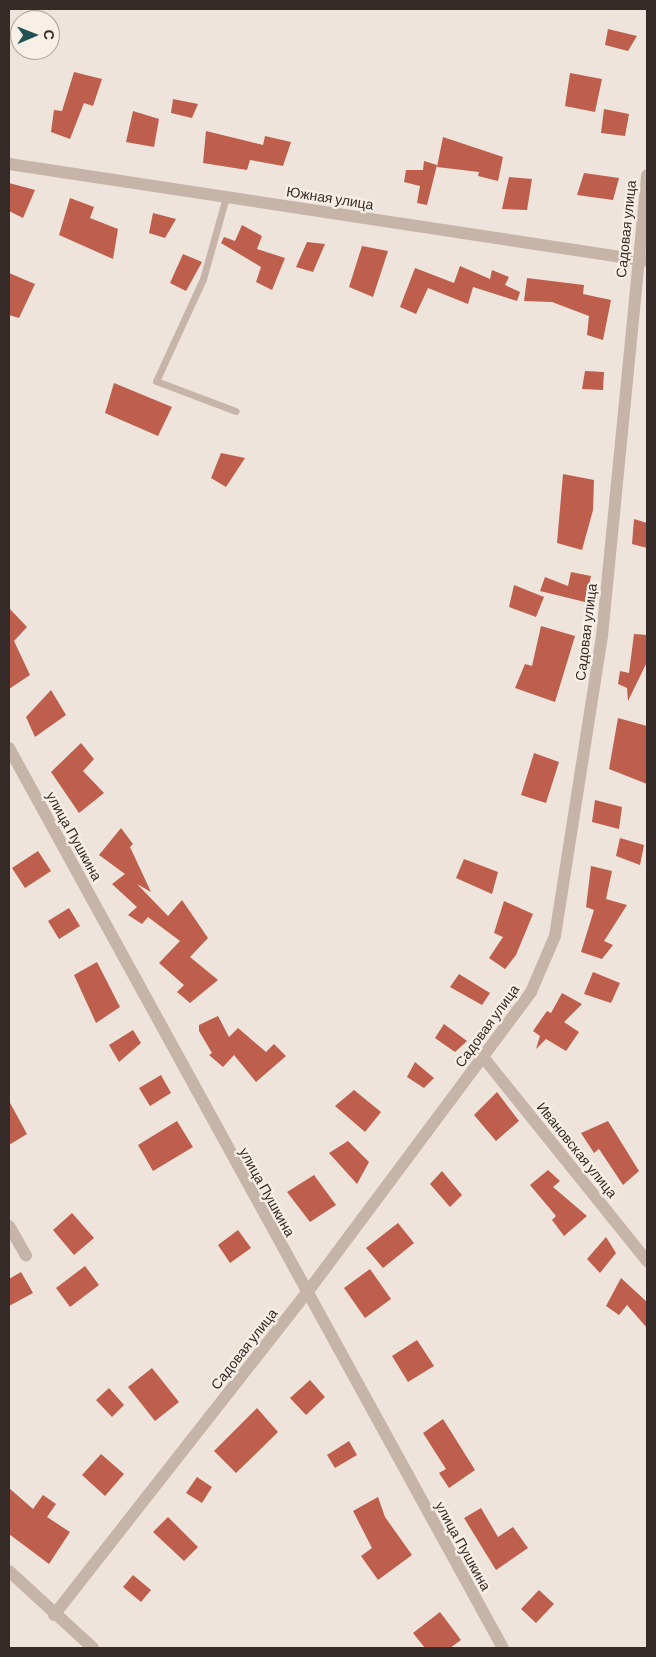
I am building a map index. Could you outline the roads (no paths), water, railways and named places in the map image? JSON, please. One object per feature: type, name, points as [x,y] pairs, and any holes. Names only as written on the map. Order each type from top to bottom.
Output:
[{"type":"street","name":"Южная улица","points":[[9,164],[642,260]]},
{"type":"street","name":"Садовая улица","points":[[54,1614],[306,1294],[483,1057],[531,992],[555,936],[602,636],[642,260],[647,175]]},
{"type":"street","name":"улица Пушкина","points":[[9,748],[306,1294],[503,1648]]},
{"type":"street","name":"Ивановская улица","points":[[483,1057],[647,1261]]},
{"type":"street","points":[[9,1226],[26,1256]]},
{"type":"street","points":[[9,1571],[54,1614],[94,1648]]},
{"type":"lane","points":[[226,198],[203,279],[156,381],[236,411]]}]
